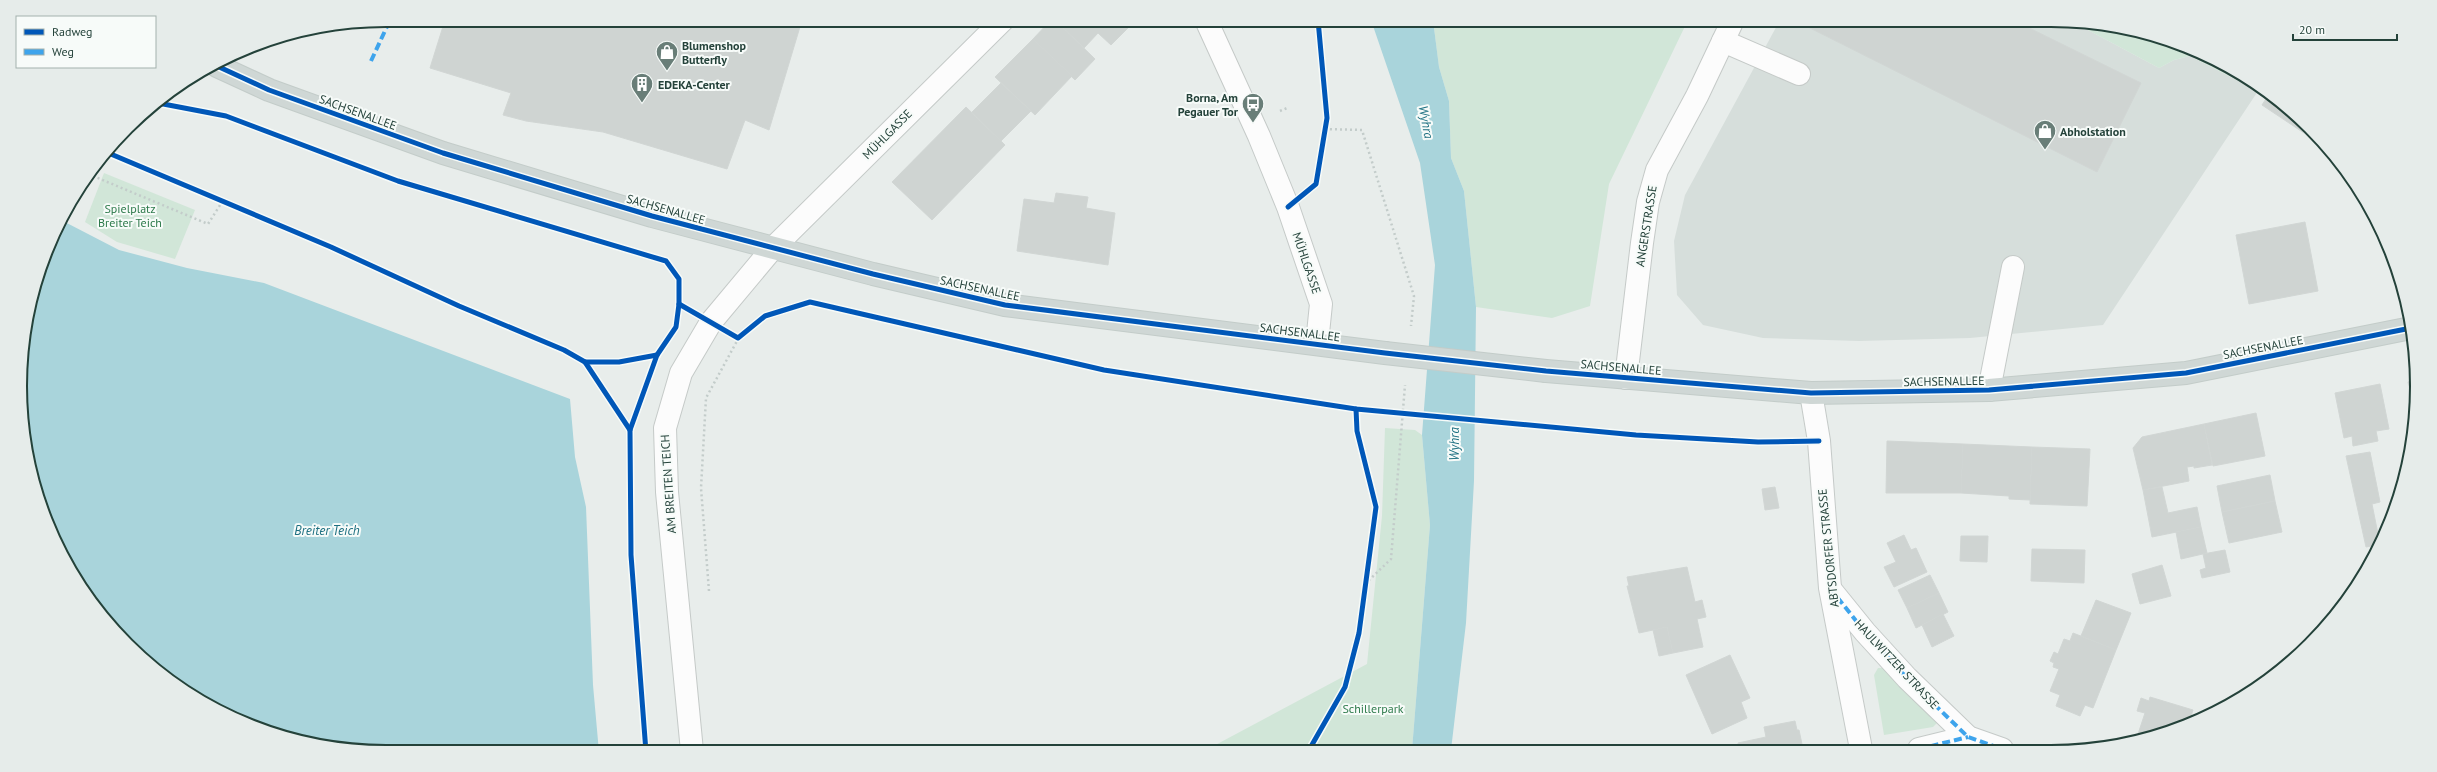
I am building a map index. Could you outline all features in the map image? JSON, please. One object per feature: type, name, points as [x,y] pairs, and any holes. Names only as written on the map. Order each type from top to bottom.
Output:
[{"type":"main road","name":"SACHSENALLEE","points":[[220,68],[276,93],[443,153],[652,216],[772,249],[1005,305],[1317,343],[1385,353],[1546,371],[1811,392],[1989,390],[2186,373],[2405,329]]},
{"type":"street","name":"MÜHLGASSE","points":[[772,249],[996,27]]},
{"type":"street","name":"MÜHLGASSE","points":[[1209,27],[1259,136],[1288,207],[1322,304],[1317,343]]},
{"type":"street","name":"ANGERSTRASSE","points":[[1626,378],[1648,202],[1657,170],[1697,96],[1730,27]]},
{"type":"street","points":[[1723,41],[1799,74]]},
{"type":"street","name":"AM BREITEN TEICH","points":[[691,745],[667,492],[665,428],[681,373],[712,322],[772,249]]},
{"type":"street","points":[[1989,390],[2013,267]]},
{"type":"street","name":"ABTSDORFER STRASSE","points":[[1811,392],[1819,441],[1830,588],[1860,745]]},
{"type":"street","name":"HAULWITZER STRASSE","points":[[1830,588],[1865,632],[1907,678],[1968,736],[1992,745]]},
{"type":"street","points":[[1934,745],[1968,736]]},
{"type":"path","points":[[1325,129],[1362,130],[1414,296]]},
{"type":"path","points":[[95,177],[208,224],[222,202]]},
{"type":"path","points":[[709,596],[701,488],[706,398],[738,338]]},
{"type":"path","points":[[1364,591],[1365,584],[1391,559],[1398,496],[1400,442]]},
{"type":"shaded area","points":[[1776,27],[2051,27],[2086,29],[2159,68],[2174,60],[2190,56],[2242,83],[2257,93],[2103,325],[1970,338],[1859,341],[1763,338],[1703,325],[1677,295],[1674,241],[1685,195]]},
{"type":"green space","points":[[1434,27],[1685,27],[1609,184],[1590,306],[1552,318],[1476,307],[1464,191],[1451,158],[1449,101],[1439,67]]},
{"type":"green space","points":[[2086,29],[2121,34],[2166,46],[2210,64],[2242,83],[2190,56],[2174,60],[2159,68]]},
{"type":"green space","name":"Spielplatz Breiter Teich","points":[[104,173],[195,210],[175,259],[117,242],[85,222]]},
{"type":"green space","name":"Schillerpark","points":[[1385,428],[1415,430],[1422,435],[1430,525],[1412,745],[1215,745],[1367,664],[1382,516]]},
{"type":"green space","points":[[1878,668],[1884,668],[1935,717],[1937,723],[1933,727],[1884,735],[1874,675]]},
{"type":"water","name":"Wyhra","points":[[1373,27],[1434,27],[1439,67],[1449,101],[1451,158],[1464,191],[1476,307],[1474,481],[1466,623],[1452,745],[1412,745],[1430,525],[1422,435],[1435,265],[1420,163]]},
{"type":"water","name":"Breiter Teich","points":[[66,223],[119,250],[187,268],[264,283],[570,399],[575,457],[586,507],[593,685],[598,745],[363,744],[339,742],[293,733],[249,718],[206,697],[167,671],[149,656],[116,623],[101,605],[75,566],[54,523],[39,479],[34,456],[30,433],[27,386],[30,339],[39,293],[54,249]]},
{"type":"building","name":"EDEKA-Center","points":[[443,27],[800,27],[769,130],[745,120],[727,169],[603,132],[526,121],[503,115],[511,93],[430,68]]},
{"type":"building","points":[[1044,27],[1062,27],[1095,59],[1075,80],[1033,39]]},
{"type":"building","points":[[1062,27],[1129,27],[1111,45],[1098,33],[1084,48]]},
{"type":"building","points":[[1808,27],[2027,27],[2141,83],[2097,172]]},
{"type":"building","points":[[1033,39],[1072,76],[1035,115],[995,77]]},
{"type":"building","points":[[1001,83],[1031,111],[1001,141],[972,112]]},
{"type":"building","points":[[2266,98],[2270,101],[2309,136],[2262,105]]},
{"type":"building","points":[[966,107],[1005,145],[932,220],[892,182]]},
{"type":"building","points":[[1056,193],[1088,197],[1086,208],[1115,213],[1108,265],[1017,251],[1024,199],[1054,203]]},
{"type":"building","points":[[2305,222],[2318,291],[2249,304],[2236,235]]},
{"type":"building","points":[[2380,384],[2389,429],[2376,431],[2378,441],[2353,446],[2352,436],[2344,438],[2335,393]]},
{"type":"building","points":[[2256,413],[2265,456],[2213,466],[2204,424]]},
{"type":"building","points":[[2204,424],[2212,465],[2194,468],[2194,466],[2187,467],[2189,481],[2143,490],[2133,448],[2142,437]]},
{"type":"building","points":[[1887,441],[1963,444],[1961,493],[1886,493]]},
{"type":"building","points":[[1963,444],[2032,447],[2030,500],[2009,499],[2009,496],[1961,493]]},
{"type":"building","points":[[2032,447],[2090,449],[2087,506],[2030,504]]},
{"type":"building","points":[[2370,452],[2380,502],[2372,504],[2378,534],[2373,546],[2366,547],[2346,456]]},
{"type":"building","points":[[2270,475],[2275,501],[2222,512],[2217,486]]},
{"type":"building","points":[[1775,487],[1779,508],[1765,510],[1762,489]]},
{"type":"building","points":[[2162,487],[2168,513],[2197,507],[2201,527],[2152,537],[2143,490]]},
{"type":"building","points":[[2275,501],[2282,532],[2229,543],[2222,512]]},
{"type":"building","points":[[2201,527],[2207,553],[2181,559],[2176,532]]},
{"type":"building","points":[[1904,535],[1911,550],[1916,548],[1927,572],[1894,587],[1884,567],[1896,562],[1887,543]]},
{"type":"building","points":[[1961,536],[1988,536],[1987,562],[1960,561]]},
{"type":"building","points":[[2032,549],[2085,550],[2084,583],[2031,581]]},
{"type":"building","points":[[2225,550],[2230,572],[2202,578],[2200,570],[2206,568],[2203,554]]},
{"type":"building","points":[[2162,565],[2171,596],[2140,604],[2132,574]]},
{"type":"building","points":[[1687,567],[1695,602],[1702,600],[1706,617],[1697,619],[1703,647],[1673,653],[1667,627],[1639,633],[1627,586],[1629,586],[1627,577]]},
{"type":"building","points":[[1930,575],[1939,593],[1907,608],[1898,590]]},
{"type":"building","points":[[1939,593],[1948,612],[1916,628],[1907,608]]},
{"type":"building","points":[[2096,600],[2131,613],[2116,650],[2081,636]]},
{"type":"building","points":[[1943,614],[1954,636],[1932,647],[1922,625]]},
{"type":"building","points":[[1667,627],[1673,653],[1659,656],[1653,630]]},
{"type":"building","points":[[2073,633],[2116,650],[2093,708],[2085,705],[2080,716],[2056,706],[2060,695],[2050,691],[2059,669],[2053,667],[2054,663],[2050,661],[2054,652],[2058,654],[2064,639],[2070,641]]},
{"type":"building","points":[[1730,655],[1750,698],[1741,702],[1747,718],[1712,734],[1686,675]]},
{"type":"building","points":[[2150,697],[2193,710],[2191,717],[2188,718],[2138,734],[2145,713],[2137,711],[2141,698],[2149,701]]},
{"type":"building","points":[[1795,721],[1797,730],[1799,730],[1802,745],[1738,745],[1738,743],[1766,737],[1764,727]]},
{"type":"marked path","points":[[371,61],[387,27]]},
{"type":"marked path","points":[[1830,588],[1865,632],[1907,678],[1968,737],[1991,745]]},
{"type":"marked path","points":[[1935,745],[1968,737]]},
{"type":"cycle path","points":[[1288,207],[1316,184],[1327,118],[1319,27]]},
{"type":"cycle path","points":[[220,68],[269,90],[443,153],[652,216],[873,274],[1005,305],[1385,353],[1546,371],[1811,393],[1989,390],[2186,373],[2405,329]]},
{"type":"cycle path","points":[[163,104],[226,116],[398,181],[666,261],[679,279],[679,304],[676,327],[657,355],[630,430]]},
{"type":"cycle path","points":[[112,154],[331,247],[459,306],[564,350],[585,362],[630,430],[631,555],[645,745]]},
{"type":"cycle path","points":[[679,304],[738,338],[765,316],[810,302],[1104,370],[1356,409],[1636,435],[1758,442],[1819,441]]},
{"type":"cycle path","points":[[585,362],[619,362],[657,355]]},
{"type":"cycle path","points":[[1312,745],[1345,687],[1359,633],[1376,507],[1357,431],[1356,409]]},
{"type":"place","name":"Blumenshop Butterfly","points":[[667,72]]},
{"type":"place","name":"EDEKA-Center","points":[[642,104]]},
{"type":"place","name":"Borna, Am Pegauer Tor","points":[[1253,124]]},
{"type":"place","name":"Abholstation","points":[[2045,150]]}]
